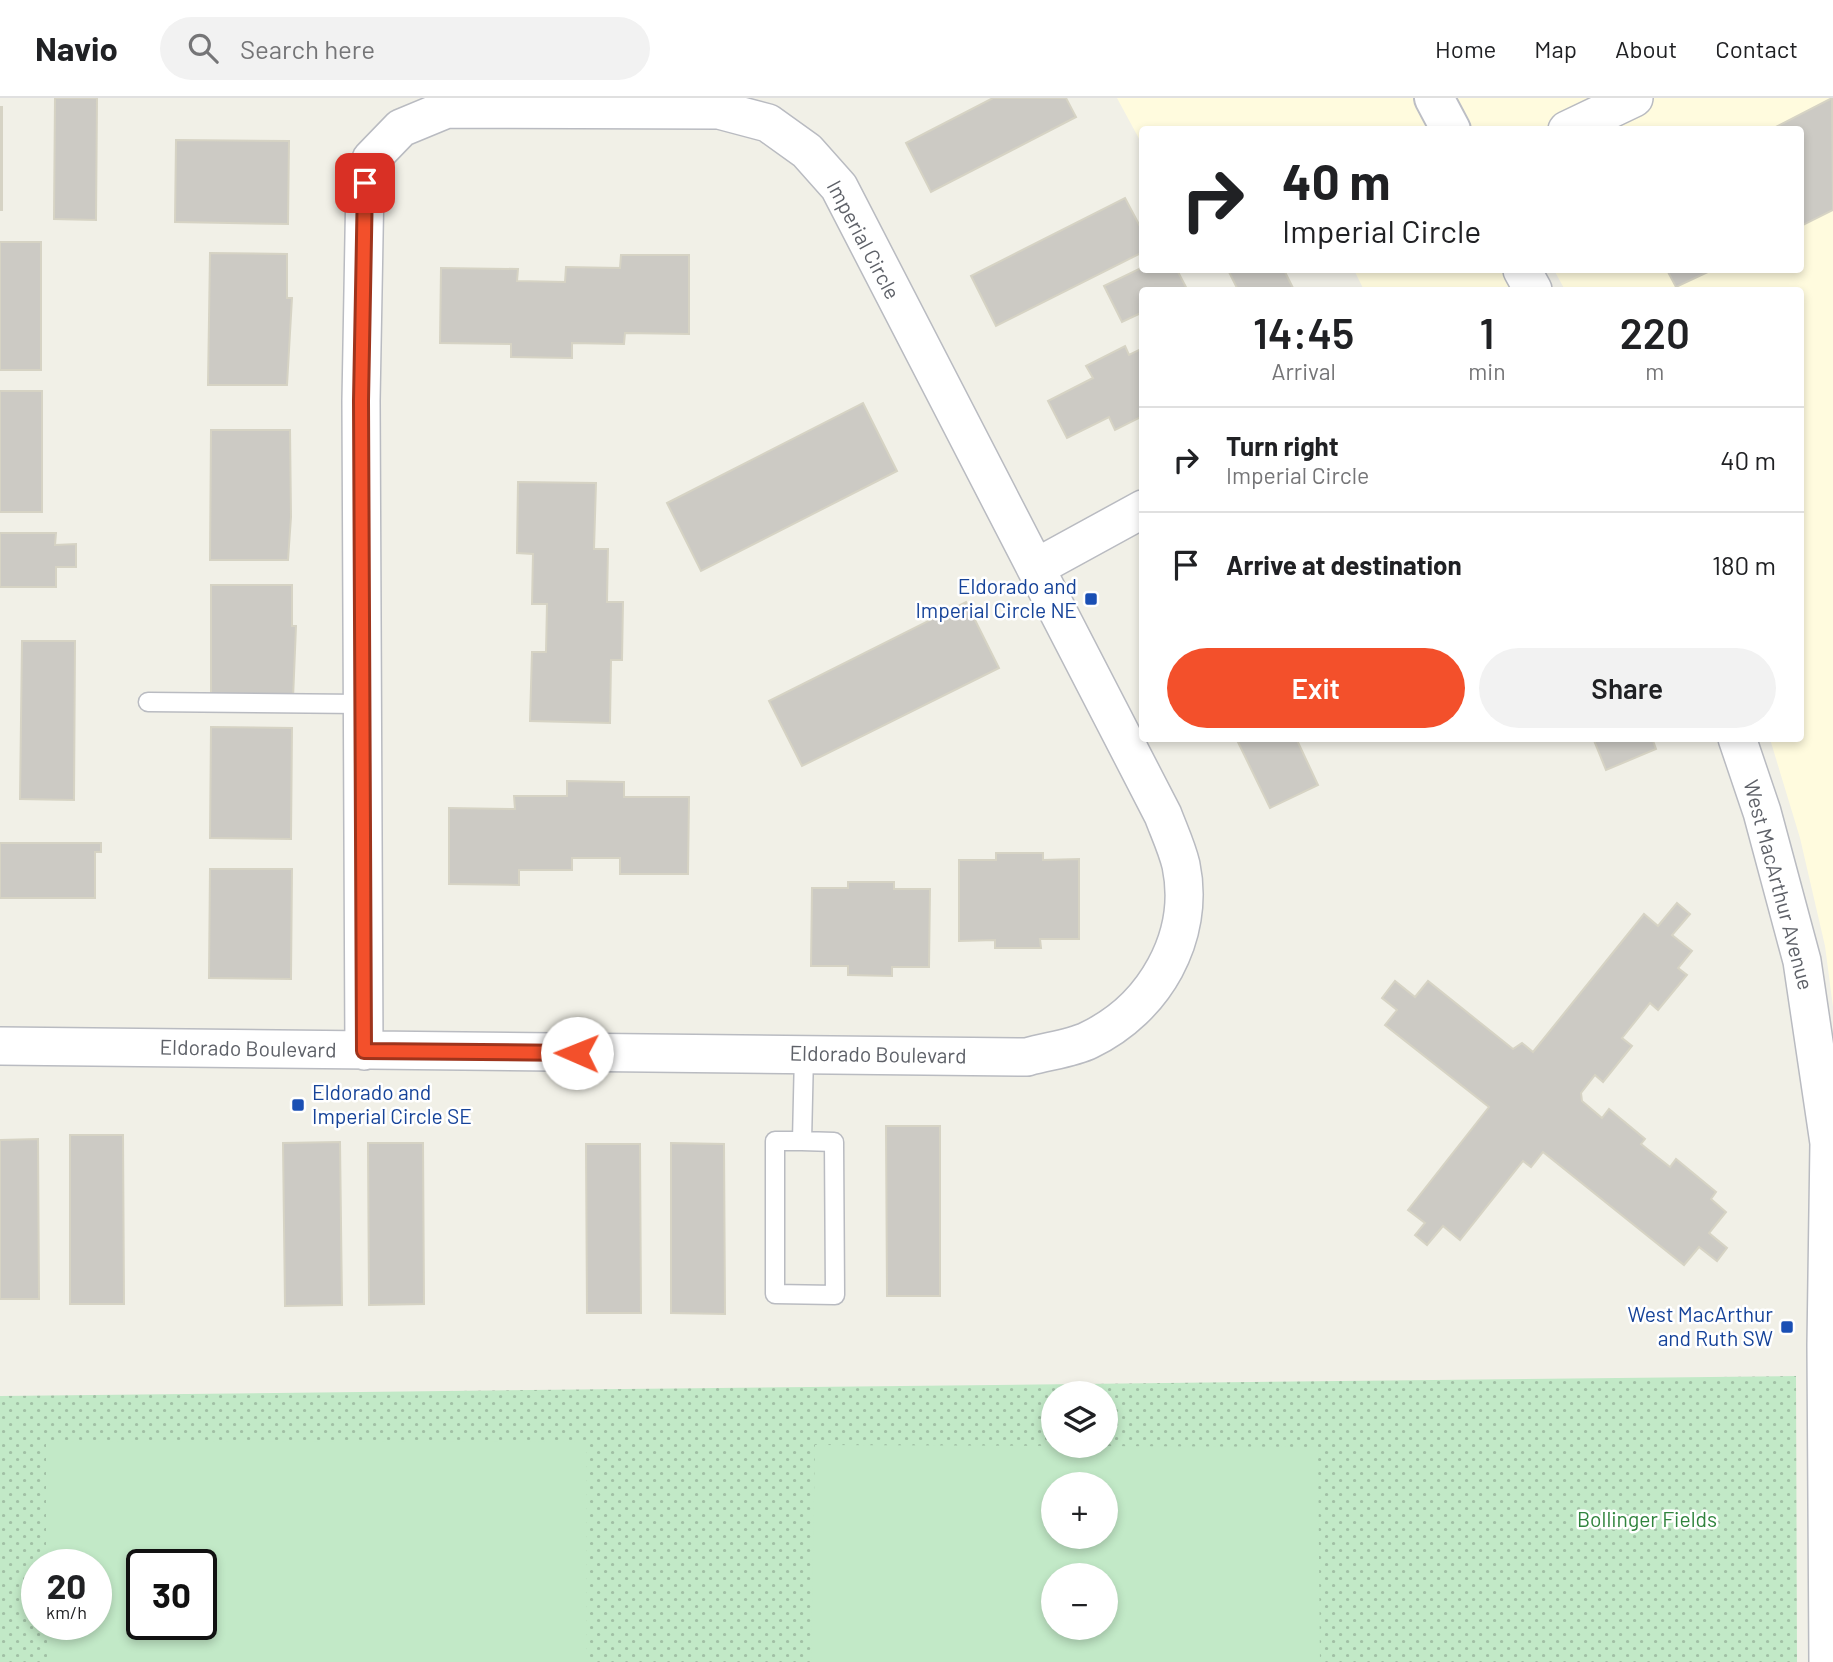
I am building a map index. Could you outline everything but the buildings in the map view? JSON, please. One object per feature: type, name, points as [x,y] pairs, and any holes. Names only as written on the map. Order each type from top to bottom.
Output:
[{"type":"street","points":[[1434,98],[1449,126]]},
{"type":"street","points":[[1575,126],[1634,98]]},
{"type":"street","name":"Imperial Circle","points":[[364,1051],[361,401],[365,183],[371,159],[401,128],[447,109],[719,110],[768,123],[807,150],[839,187],[1037,567]]},
{"type":"street","points":[[1037,567],[1139,511]]},
{"type":"street","name":"Eldorado Boulevard","points":[[0,1046],[1027,1057],[1089,1041],[1143,1002],[1171,962],[1184,907],[1181,865],[1163,814],[1037,567]]},
{"type":"street","name":"West MacArthur Avenue","points":[[1738,742],[1762,812],[1802,961],[1831,1143],[1828,1662]]},
{"type":"lane","points":[[148,702],[362,704]]},
{"type":"lane","points":[[802,1141],[804,1054]]},
{"type":"lane","points":[[775,1141],[802,1141],[834,1142],[835,1294],[775,1294],[775,1141]]},
{"type":"shaded area","points":[[1117,98],[1833,98],[1833,1007],[1825,946],[1800,838],[1771,742],[1804,742],[1804,287],[1563,287],[1556,273],[1804,273],[1804,126],[1139,126],[1139,139]]},
{"type":"shaded area","points":[[1356,273],[1539,273],[1514,287],[1362,287]]},
{"type":"green space","name":"Bollinger Fields","points":[[1796,1376],[1797,1662],[0,1662],[0,1396],[1041,1384],[1041,1458],[1118,1458],[1118,1384]]},
{"type":"green space","points":[[586,1441],[586,1662],[47,1662],[47,1640],[112,1640],[112,1549],[46,1549],[46,1442]]},
{"type":"green space","points":[[815,1445],[1041,1446],[1041,1458],[1118,1458],[1118,1446],[1318,1447],[1320,1662],[811,1662]]},
{"type":"place","name":"Eldorado and Imperial Circle NE","points":[[1091,599]]},
{"type":"place","name":"Eldorado and Imperial Circle SE","points":[[298,1105]]},
{"type":"place","name":"West MacArthur and Ruth SW","points":[[1787,1327]]},
{"type":"route","points":[[365,183],[361,401],[364,1051],[577,1053]]}]
